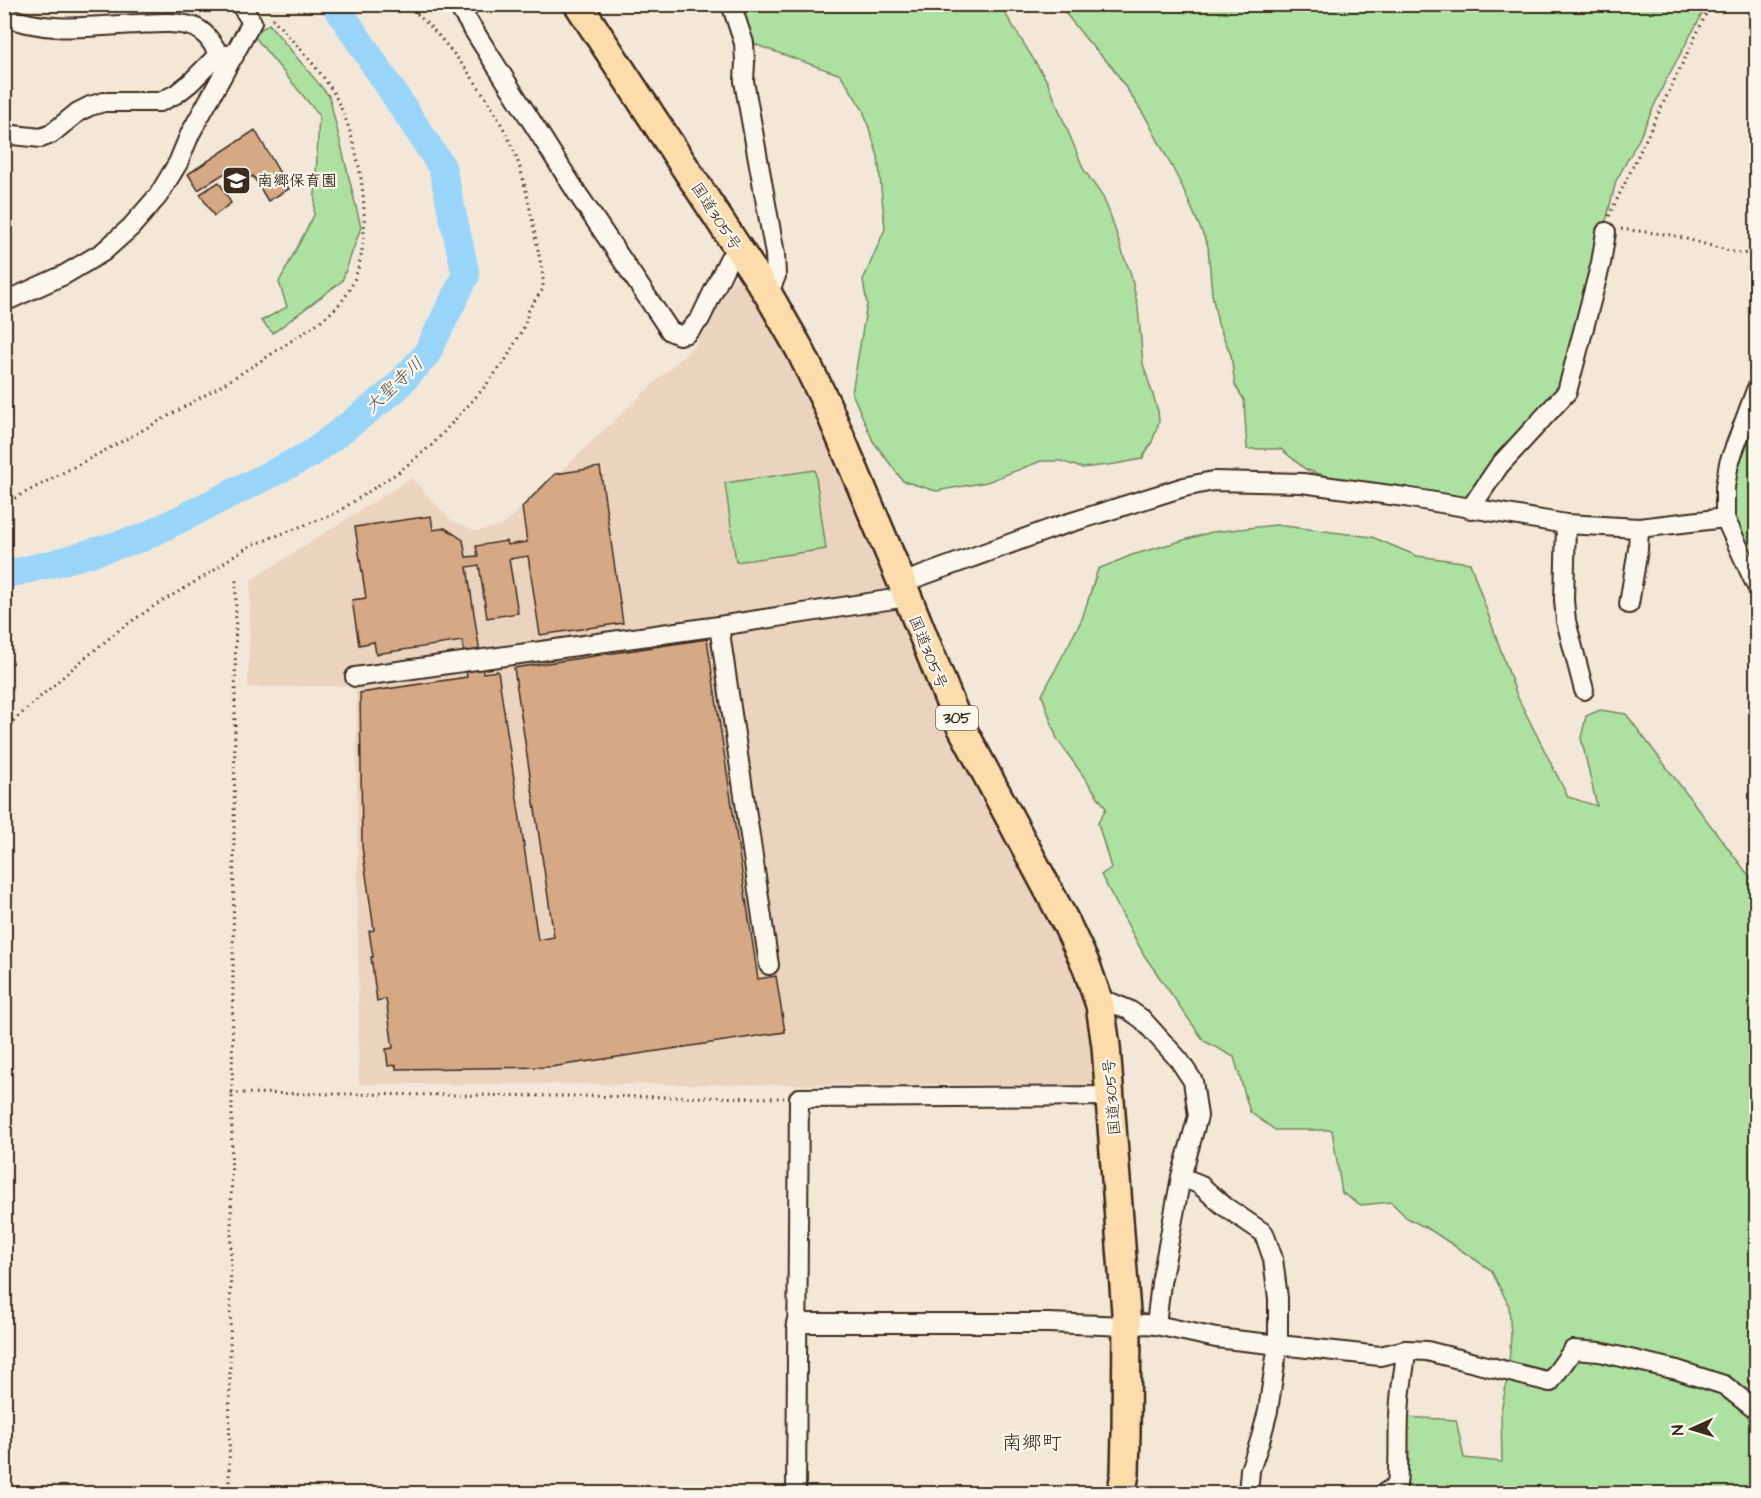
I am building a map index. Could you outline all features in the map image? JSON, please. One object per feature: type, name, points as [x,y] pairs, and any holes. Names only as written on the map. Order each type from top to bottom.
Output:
[{"type":"highway","name":"国道305号","points":[[578,4],[768,294],[799,348],[826,403],[955,715],[1086,965],[1100,1005],[1106,1046],[1127,1326],[1125,1474],[1121,1494]]},
{"type":"street","points":[[4,134],[41,138],[51,134],[78,112],[90,106],[104,102],[160,102],[176,94],[226,55],[252,22],[240,4]]},
{"type":"street","points":[[457,4],[577,193],[670,331],[679,335],[687,333],[700,319],[729,260],[739,249]]},
{"type":"street","points":[[730,4],[744,43],[744,81],[775,254],[776,276],[768,294]]},
{"type":"street","points":[[4,16],[43,27],[95,27],[165,22],[185,25],[205,33],[226,55]]},
{"type":"street","points":[[4,302],[64,275],[103,252],[131,227],[158,196],[178,163],[226,55]]},
{"type":"street","points":[[1470,509],[1500,466],[1567,392],[1606,231]]},
{"type":"street","points":[[1756,390],[1729,463],[1725,487],[1725,518],[1756,585]]},
{"type":"street","points":[[355,677],[719,626],[905,590],[1053,528],[1184,487],[1213,481],[1302,483],[1405,497],[1566,524],[1639,528],[1725,518]]},
{"type":"street","points":[[1566,524],[1564,600],[1566,621],[1584,690]]},
{"type":"street","points":[[1629,604],[1639,528]]},
{"type":"street","points":[[719,626],[769,965]]},
{"type":"street","points":[[1100,1005],[1112,1003],[1129,1010],[1142,1019],[1179,1060],[1193,1081],[1198,1116],[1181,1177],[1161,1283],[1156,1325]]},
{"type":"street","points":[[796,1494],[799,1098],[1111,1096]]},
{"type":"street","points":[[1181,1177],[1199,1184],[1224,1206],[1264,1233],[1273,1259],[1278,1298],[1278,1344],[1268,1411],[1250,1470],[1248,1494]]},
{"type":"street","points":[[796,1323],[1156,1325],[1216,1338],[1380,1356],[1406,1350],[1427,1351],[1550,1382],[1573,1350],[1600,1352],[1677,1370],[1724,1385],[1756,1410]]},
{"type":"street","points":[[1383,1494],[1397,1485],[1400,1401],[1406,1350]]},
{"type":"path","points":[[4,729],[119,630],[154,606],[212,572],[233,556],[273,536],[336,513],[400,471],[433,444],[462,413],[505,361],[518,340],[532,304],[543,289],[543,275],[522,174],[511,145],[485,96],[436,32],[408,4]]},
{"type":"path","points":[[1712,4],[1610,214],[1606,231],[1622,229],[1672,235],[1737,253],[1756,254]]},
{"type":"path","points":[[4,504],[125,440],[251,368],[333,310],[345,296],[361,255],[364,227],[361,175],[345,117],[321,75],[273,19],[252,22]]},
{"type":"path","points":[[228,1494],[236,580]]},
{"type":"path","points":[[231,1093],[799,1098]]},
{"type":"path","points":[[4,1469],[13,1494]]},
{"type":"shaded area","points":[[738,272],[818,409],[1065,947],[1091,1015],[1099,1085],[359,1084],[356,686],[248,687],[251,580],[411,478],[452,521],[476,531],[502,526],[695,345]]},
{"type":"green space","points":[[739,5],[1000,5],[1047,81],[1084,170],[1103,197],[1130,271],[1138,307],[1143,364],[1158,411],[1159,422],[1152,442],[1142,459],[1082,468],[1061,461],[1041,461],[987,482],[936,491],[903,481],[873,441],[852,393],[867,304],[863,280],[885,229],[878,156],[863,110],[841,75],[751,43]]},
{"type":"green space","points":[[1059,5],[1707,5],[1665,82],[1639,139],[1616,181],[1565,385],[1466,505],[1338,481],[1305,469],[1281,449],[1247,449],[1244,400],[1235,385],[1231,355],[1218,324],[1212,294],[1208,246],[1182,186],[1146,118],[1113,68]]},
{"type":"green space","points":[[269,24],[329,96],[361,227],[342,281],[273,333],[261,321],[287,307],[279,282],[314,215],[319,115],[253,35]]},
{"type":"green space","points":[[1756,419],[1756,561],[1738,524],[1733,508],[1732,492]]},
{"type":"green space","points":[[815,470],[826,549],[736,562],[725,483]]},
{"type":"green space","points":[[1276,525],[1372,537],[1417,556],[1470,563],[1517,696],[1568,797],[1597,806],[1581,738],[1586,716],[1600,710],[1626,714],[1756,885],[1756,1493],[1419,1494],[1404,1483],[1405,1417],[1456,1420],[1464,1458],[1502,1462],[1501,1411],[1508,1376],[1511,1336],[1509,1306],[1491,1270],[1432,1231],[1407,1218],[1391,1202],[1361,1205],[1342,1193],[1332,1130],[1275,1130],[1250,1112],[1234,1057],[1204,1041],[1144,955],[1101,875],[1111,868],[1098,823],[1106,808],[1057,739],[1042,695],[1082,619],[1098,569],[1132,555],[1212,532]]},
{"type":"building","points":[[255,130],[289,189],[268,201],[253,176],[242,182],[233,168],[198,190],[188,174]]},
{"type":"building","points":[[219,182],[231,203],[214,216],[200,194]]},
{"type":"building","points":[[600,467],[623,623],[540,635],[528,556],[509,559],[518,613],[487,618],[479,565],[467,567],[483,673],[498,671],[538,940],[554,937],[514,668],[707,639],[758,979],[776,976],[785,1032],[551,1067],[396,1069],[396,1065],[388,1066],[386,1049],[393,1048],[386,999],[377,1001],[371,957],[373,957],[369,931],[374,930],[362,847],[360,693],[467,677],[462,641],[376,654],[374,642],[359,645],[352,600],[366,598],[355,527],[431,516],[433,530],[445,528],[463,540],[466,557],[478,556],[476,546],[506,541],[507,545],[527,542],[522,507],[555,474]]},
{"type":"waterway","name":"大聖寺川","points":[[4,575],[142,538],[311,454],[393,391],[426,355],[466,275],[442,167],[335,4]]},
{"type":"place","name":"南郷保育園","points":[[236,180]]},
{"type":"district","name":"南郷町","points":[[1032,1442]]}]
